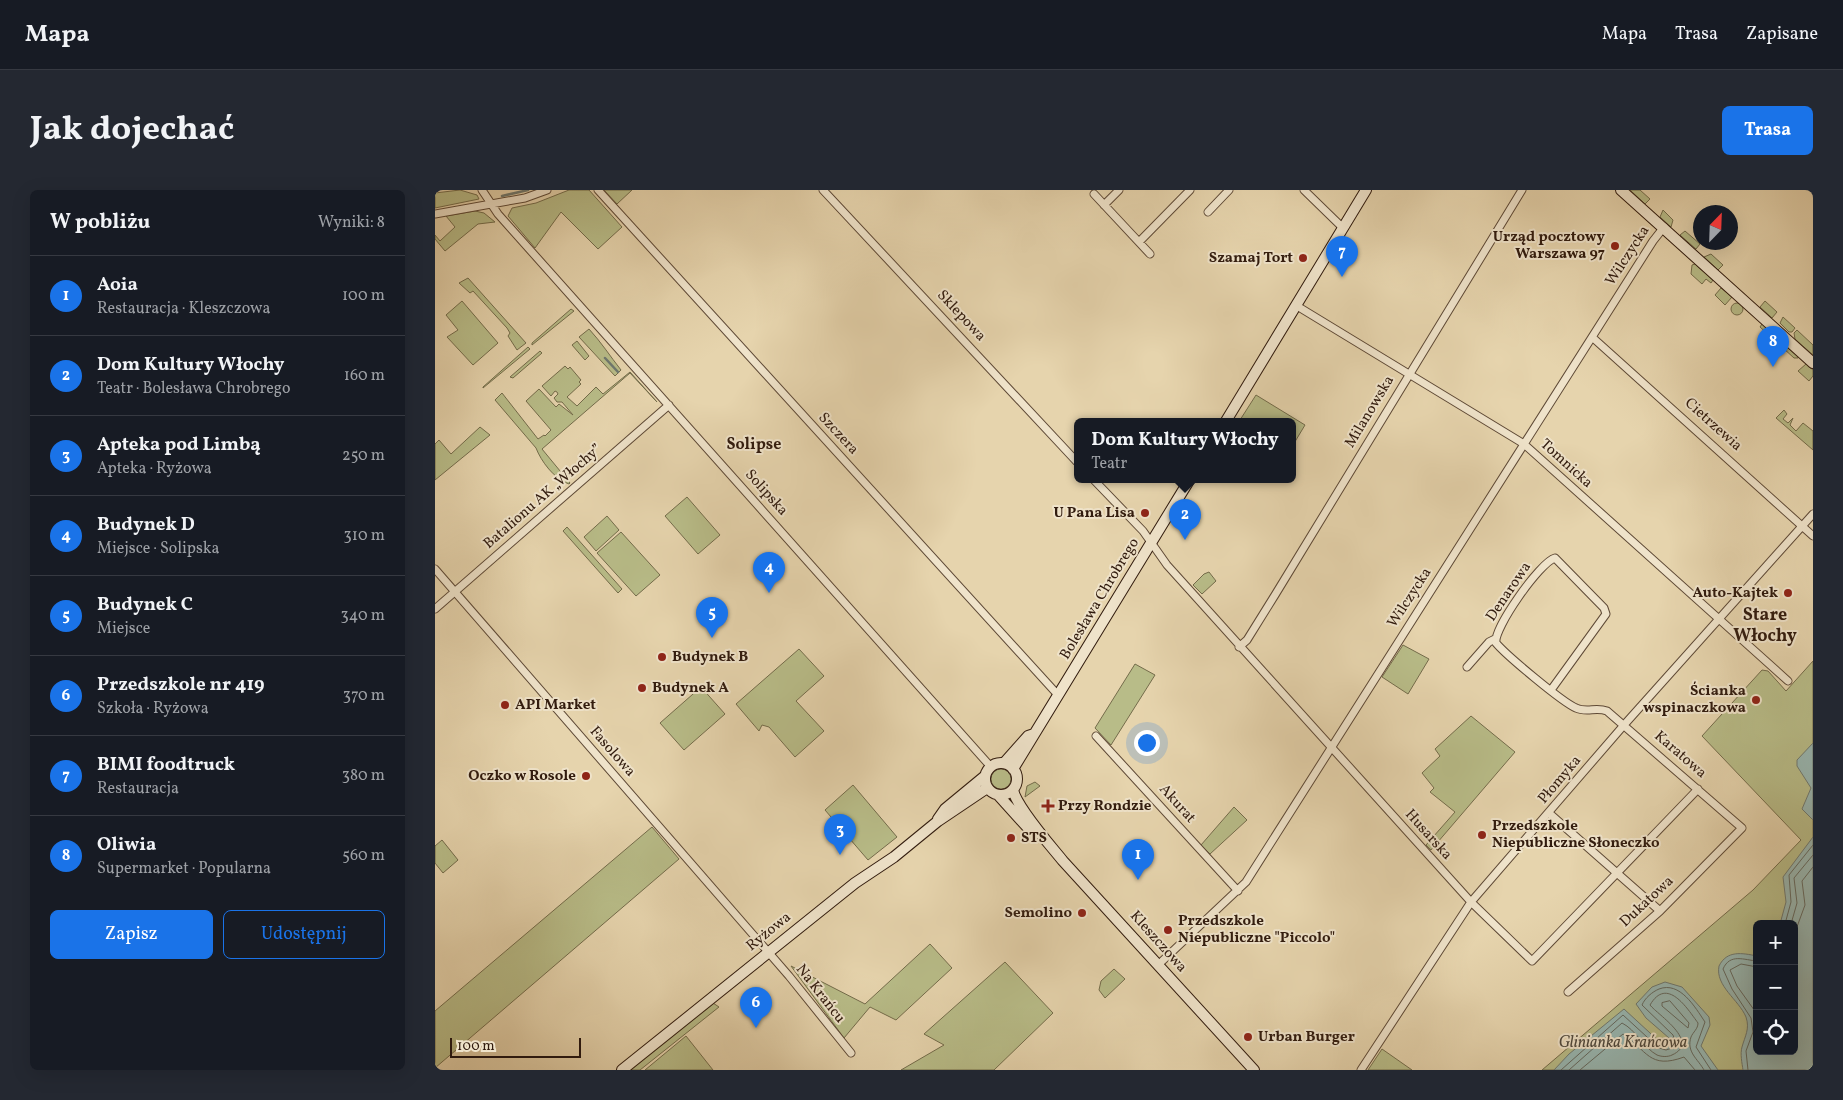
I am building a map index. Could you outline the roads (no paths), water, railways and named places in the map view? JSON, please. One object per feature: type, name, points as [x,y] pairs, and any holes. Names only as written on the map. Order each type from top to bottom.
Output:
[{"type":"main road","points":[[1227,418],[1367,190]]},
{"type":"main road","points":[[1621,190],[1813,363]]},
{"type":"main road","name":"Bolesława Chrobrego","points":[[1013,769],[1031,744],[1034,734],[1188,483]]},
{"type":"main road","name":"Bolesława Chrobrego","points":[[1004,763],[1028,736],[1034,734]]},
{"type":"main road","points":[[1004,763],[1013,769],[1017,780],[1013,790],[999,796],[987,788],[985,776],[991,767],[1004,763]]},
{"type":"main road","name":"Ryżowa","points":[[938,820],[945,808],[985,776]]},
{"type":"main road","name":"Ryżowa","points":[[622,1070],[855,883],[894,857],[938,820],[987,788]]},
{"type":"main road","name":"Kleszczowa","points":[[1013,790],[1015,798],[1040,834],[1254,1070]]},
{"type":"main road","name":"Kleszczowa","points":[[999,796],[1028,828],[1040,834]]},
{"type":"street","points":[[435,214],[525,198],[547,190]]},
{"type":"street","name":"Szczera","points":[[598,190],[1058,695]]},
{"type":"street","name":"Sklepowa","points":[[823,190],[1074,459]]},
{"type":"street","points":[[1105,205],[1119,190]]},
{"type":"street","points":[[1139,242],[1190,190]]},
{"type":"street","points":[[1208,212],[1229,190]]},
{"type":"street","points":[[1304,190],[1343,228]]},
{"type":"street","name":"Milanowska","points":[[1239,647],[1247,640],[1275,595],[1522,190]]},
{"type":"street","name":"Solipska","points":[[482,191],[490,203],[991,767]]},
{"type":"street","points":[[1093,194],[1151,254]]},
{"type":"street","name":"Wilczycka","points":[[1158,966],[1238,891],[1592,336],[1664,227]]},
{"type":"street","name":"Tomnicka","points":[[1297,306],[1524,444],[1717,620],[1789,681]]},
{"type":"street","name":"Cietrzewia","points":[[1592,336],[1813,536]]},
{"type":"street","name":"Batalionu AK „Włochy”","points":[[435,609],[669,405]]},
{"type":"street","points":[[1097,483],[1143,531],[1151,544]]},
{"type":"street","name":"Płomyka","points":[[1361,1070],[1471,902],[1550,814],[1624,725],[1801,525],[1813,514]]},
{"type":"street","name":"Husarska","points":[[1151,544],[1159,557],[1239,647],[1471,902],[1532,960],[1698,789]]},
{"type":"street","name":"Denarowa","points":[[1467,667],[1489,642],[1497,642],[1520,595],[1547,562],[1552,559],[1557,560],[1605,608],[1606,614],[1551,690]]},
{"type":"street","name":"Fasolowa","points":[[435,569],[768,953]]},
{"type":"street","name":"Karatowa","points":[[1497,642],[1551,690],[1575,708],[1601,709],[1624,725],[1742,828]]},
{"type":"street","name":"Akurat","points":[[1096,736],[1238,891]]},
{"type":"street","points":[[1550,814],[1660,910]]},
{"type":"street","name":"Dukatowa","points":[[1568,992],[1660,910],[1742,828]]},
{"type":"street","name":"Na Krańcu","points":[[768,953],[851,1053]]},
{"type":"water","points":[[1813,743],[1813,820],[1802,809],[1811,788],[1797,766],[1797,760]]},
{"type":"water","points":[[1813,837],[1813,1070],[1743,1070],[1741,1053],[1747,1032],[1747,1021],[1743,1011],[1728,993],[1719,973],[1719,966],[1722,961],[1731,955],[1753,956],[1753,1055],[1798,1055],[1798,920],[1781,920],[1786,902],[1783,877]]},
{"type":"water","name":"Glinianka Krańcowa","points":[[1665,982],[1682,987],[1709,1017],[1710,1025],[1701,1046],[1718,1070],[1554,1070],[1569,1054],[1624,1009],[1662,1044],[1669,1044],[1669,1038],[1646,1018],[1636,1004],[1652,987]]},
{"type":"waterway","points":[[502,196],[528,190]]},
{"type":"waterway","points":[[605,358],[618,372]]},
{"type":"place","name":"Urząd pocztowy Warszawa 97","points":[[1615,246]]},
{"type":"place","name":"Szamaj Tort","points":[[1303,258]]},
{"type":"place","name":"BIMI foodtruck","points":[[1342,277]]},
{"type":"place","name":"Oliwia","points":[[1773,367]]},
{"type":"place","name":"U Pana Lisa","points":[[1145,513]]},
{"type":"place","name":"Dom Kultury Włochy","points":[[1185,540]]},
{"type":"place","name":"Budynek D","points":[[769,593]]},
{"type":"place","name":"Auto-Kajtek","points":[[1788,593]]},
{"type":"place","name":"Budynek C","points":[[712,638]]},
{"type":"place","name":"Budynek B","points":[[662,657]]},
{"type":"place","name":"Budynek A","points":[[642,688]]},
{"type":"place","name":"Ścianka wspinaczkowa","points":[[1756,700]]},
{"type":"place","name":"API Market","points":[[505,705]]},
{"type":"place","name":"Oczko w Rosole","points":[[586,776]]},
{"type":"place","name":"Przy Rondzie","points":[[1048,806]]},
{"type":"place","name":"Przedszkole Niepubliczne Słoneczko","points":[[1482,835]]},
{"type":"place","name":"STS","points":[[1011,838]]},
{"type":"place","name":"Apteka pod Limbą","points":[[840,855]]},
{"type":"place","name":"Aoia","points":[[1138,880]]},
{"type":"place","name":"Semolino","points":[[1082,913]]},
{"type":"place","name":"Przedszkole Niepubliczne \"Piccolo\"","points":[[1168,930]]},
{"type":"place","name":"Przedszkole nr 419","points":[[756,1028]]},
{"type":"place","name":"Urban Burger","points":[[1248,1037]]},
{"type":"district","name":"Solipse","points":[[754,445]]},
{"type":"district","name":"Stare Włochy","points":[[1765,625]]}]
